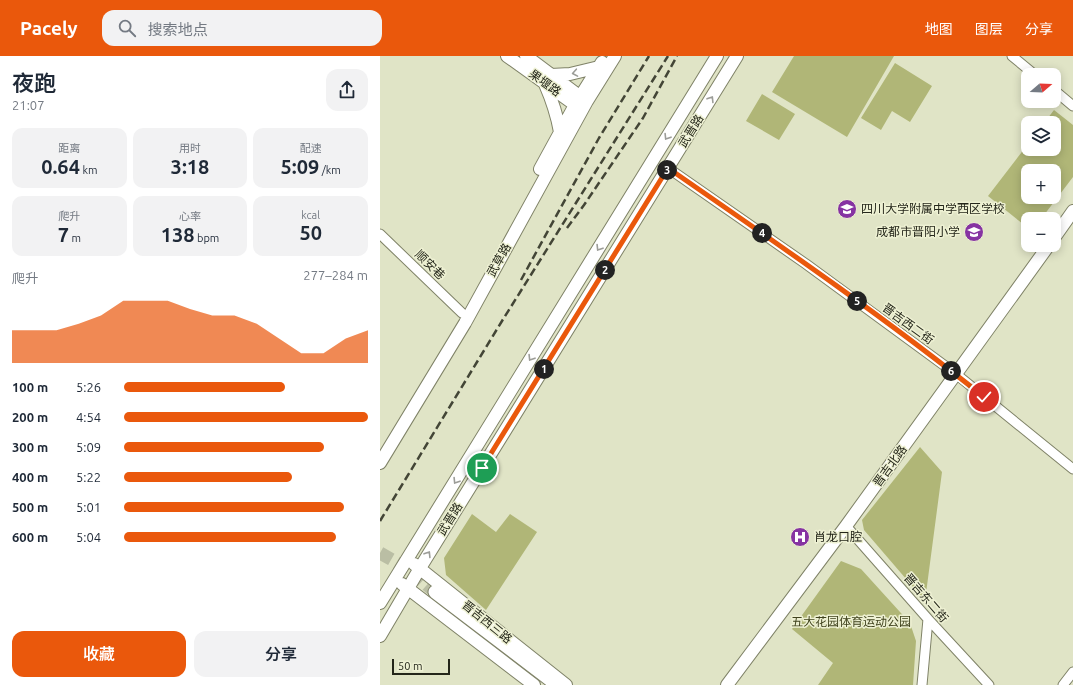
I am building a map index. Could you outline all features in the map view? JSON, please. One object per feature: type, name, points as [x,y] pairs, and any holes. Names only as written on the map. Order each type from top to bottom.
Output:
[{"type":"main road","name":"晋吉西三路","points":[[546,685],[434,594],[557,685]]},
{"type":"street","name":"果堰路","points":[[507,56],[548,79],[581,103]]},
{"type":"street","name":"果堰路","points":[[526,56],[548,79]]},
{"type":"street","name":"武草路","points":[[380,463],[465,323],[581,103],[598,67],[606,56]]},
{"type":"street","name":"武草路","points":[[380,451],[462,314],[560,132],[615,56]]},
{"type":"street","name":"武晋路","points":[[380,603],[717,56]]},
{"type":"street","name":"武晋路","points":[[380,636],[420,568],[737,56]]},
{"type":"street","points":[[1012,56],[1027,68]]},
{"type":"street","points":[[560,132],[548,79],[598,67]]},
{"type":"street","points":[[1061,96],[1073,106]]},
{"type":"street","name":"晋吉西二街","points":[[668,168],[806,264],[956,374],[1073,469]]},
{"type":"street","points":[[1061,228],[1073,211]]},
{"type":"street","name":"顺安巷","points":[[380,234],[462,314]]},
{"type":"street","name":"晋吉北路","points":[[727,685],[846,526],[1044,252]]},
{"type":"street","name":"晋吉东二街","points":[[846,526],[928,619],[989,685]]},
{"type":"street","name":"晋吉西三路","points":[[407,559],[566,685]]},
{"type":"street","name":"晋吉西三路","points":[[395,578],[534,685]]},
{"type":"street","points":[[922,685],[928,619]]},
{"type":"street","points":[[1063,685],[1073,672]]},
{"type":"green space","points":[[794,56],[894,56],[847,137],[772,92]]},
{"type":"green space","points":[[895,63],[932,86],[910,122],[892,111],[881,130],[861,118]]},
{"type":"green space","points":[[762,94],[795,114],[779,140],[746,121]]},
{"type":"green space","points":[[1054,110],[1073,125],[1073,177],[1061,193],[1061,164],[1021,164],[1021,204],[1052,204],[1046,212],[1021,212],[1021,222],[988,196],[1021,153],[1021,156],[1061,156],[1061,116],[1049,116]]},
{"type":"green space","points":[[920,447],[942,472],[925,601],[864,530],[862,520]]},
{"type":"green space","points":[[472,514],[496,532],[510,514],[537,532],[486,610],[446,575],[444,558]]},
{"type":"green space","name":"五大花园体育运动公园","points":[[841,561],[861,569],[910,623],[916,641],[913,685],[818,685],[833,663],[792,629]]},
{"type":"tunnel","points":[[380,553],[410,570],[435,592]]},
{"type":"railway","points":[[521,280],[599,138],[649,56]]},
{"type":"railway","points":[[380,521],[502,321],[668,56]]},
{"type":"railway","points":[[567,228],[643,118],[677,56]]},
{"type":"place","name":"四川大学附属中学西区学校","points":[[847,209]]},
{"type":"place","name":"成都市晋阳小学","points":[[974,232]]},
{"type":"place","name":"肖龙口腔","points":[[800,537]]},
{"type":"route","points":[[482,468],[668,168],[806,264],[956,374],[984,397]]}]
